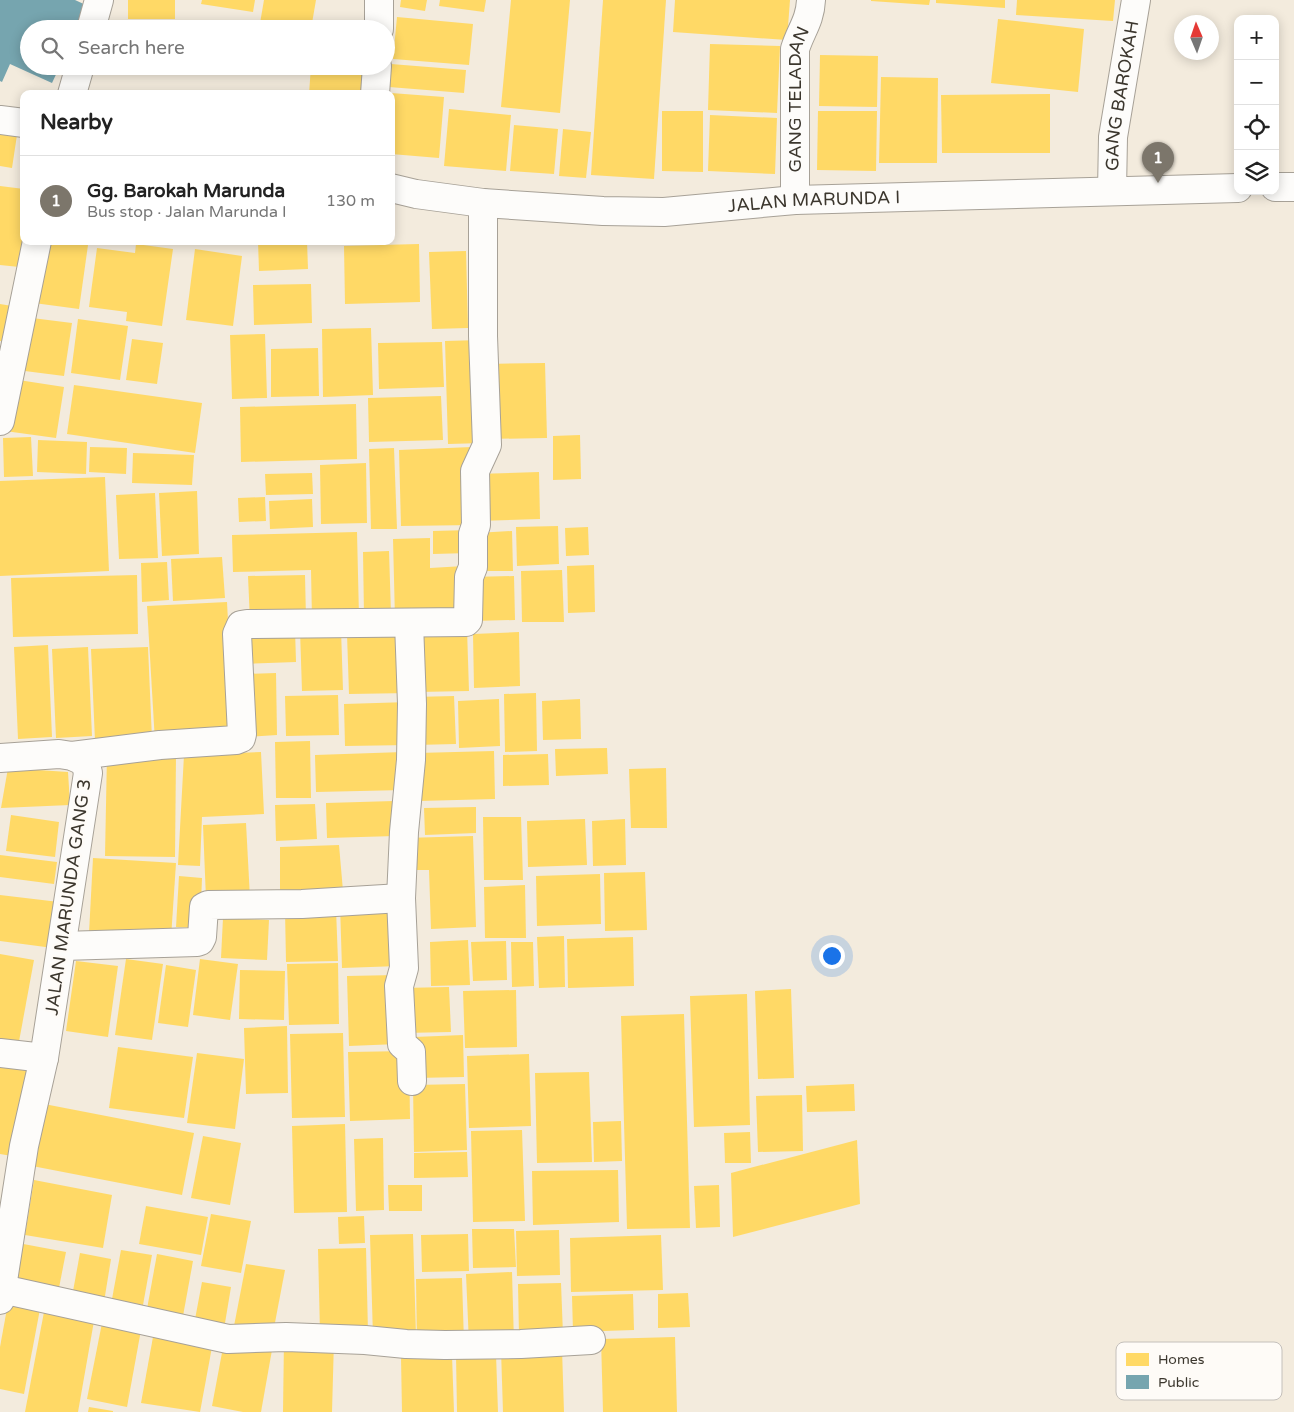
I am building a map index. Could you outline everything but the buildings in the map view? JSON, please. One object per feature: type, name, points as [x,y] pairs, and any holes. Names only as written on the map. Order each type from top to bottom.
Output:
[{"type":"street","points":[[93,20],[99,0]]},
{"type":"street","points":[[378,20],[379,0]]},
{"type":"street","name":"GANG TELADAN","points":[[795,200],[795,49],[808,20],[810,0]]},
{"type":"street","name":"GANG BAROKAH","points":[[1112,191],[1113,137],[1136,0]]},
{"type":"street","points":[[73,90],[77,75]]},
{"type":"street","points":[[375,90],[376,75]]},
{"type":"street","points":[[0,120],[20,122]]},
{"type":"street","points":[[1279,187],[1294,187]]},
{"type":"street","name":"JALAN MARUNDA I","points":[[395,189],[416,194],[484,203],[603,211],[664,212],[795,200],[1234,188]]},
{"type":"street","points":[[72,756],[160,745],[236,740],[241,738],[237,634],[238,628],[241,625],[464,622],[468,620],[469,577],[473,568],[473,534],[476,525],[475,471],[487,444],[483,336],[484,203]]},
{"type":"street","points":[[0,421],[36,245]]},
{"type":"street","points":[[409,623],[412,704],[411,760],[404,832],[401,898],[404,968],[399,986],[402,1043],[411,1052],[412,1081]]},
{"type":"street","name":"JALAN MARUNDA GANG 3","points":[[0,758],[59,754],[72,756],[85,762],[88,773],[44,1058],[24,1146],[1,1295]]},
{"type":"street","points":[[62,946],[200,942],[204,907],[208,905],[302,904],[401,898]]},
{"type":"street","points":[[0,1053],[44,1058]]},
{"type":"street","points":[[1,1295],[228,1339],[286,1337],[445,1345],[521,1344],[591,1340]]},
{"type":"place","name":"Gg. Barokah Marunda","points":[[1158,183]]}]
